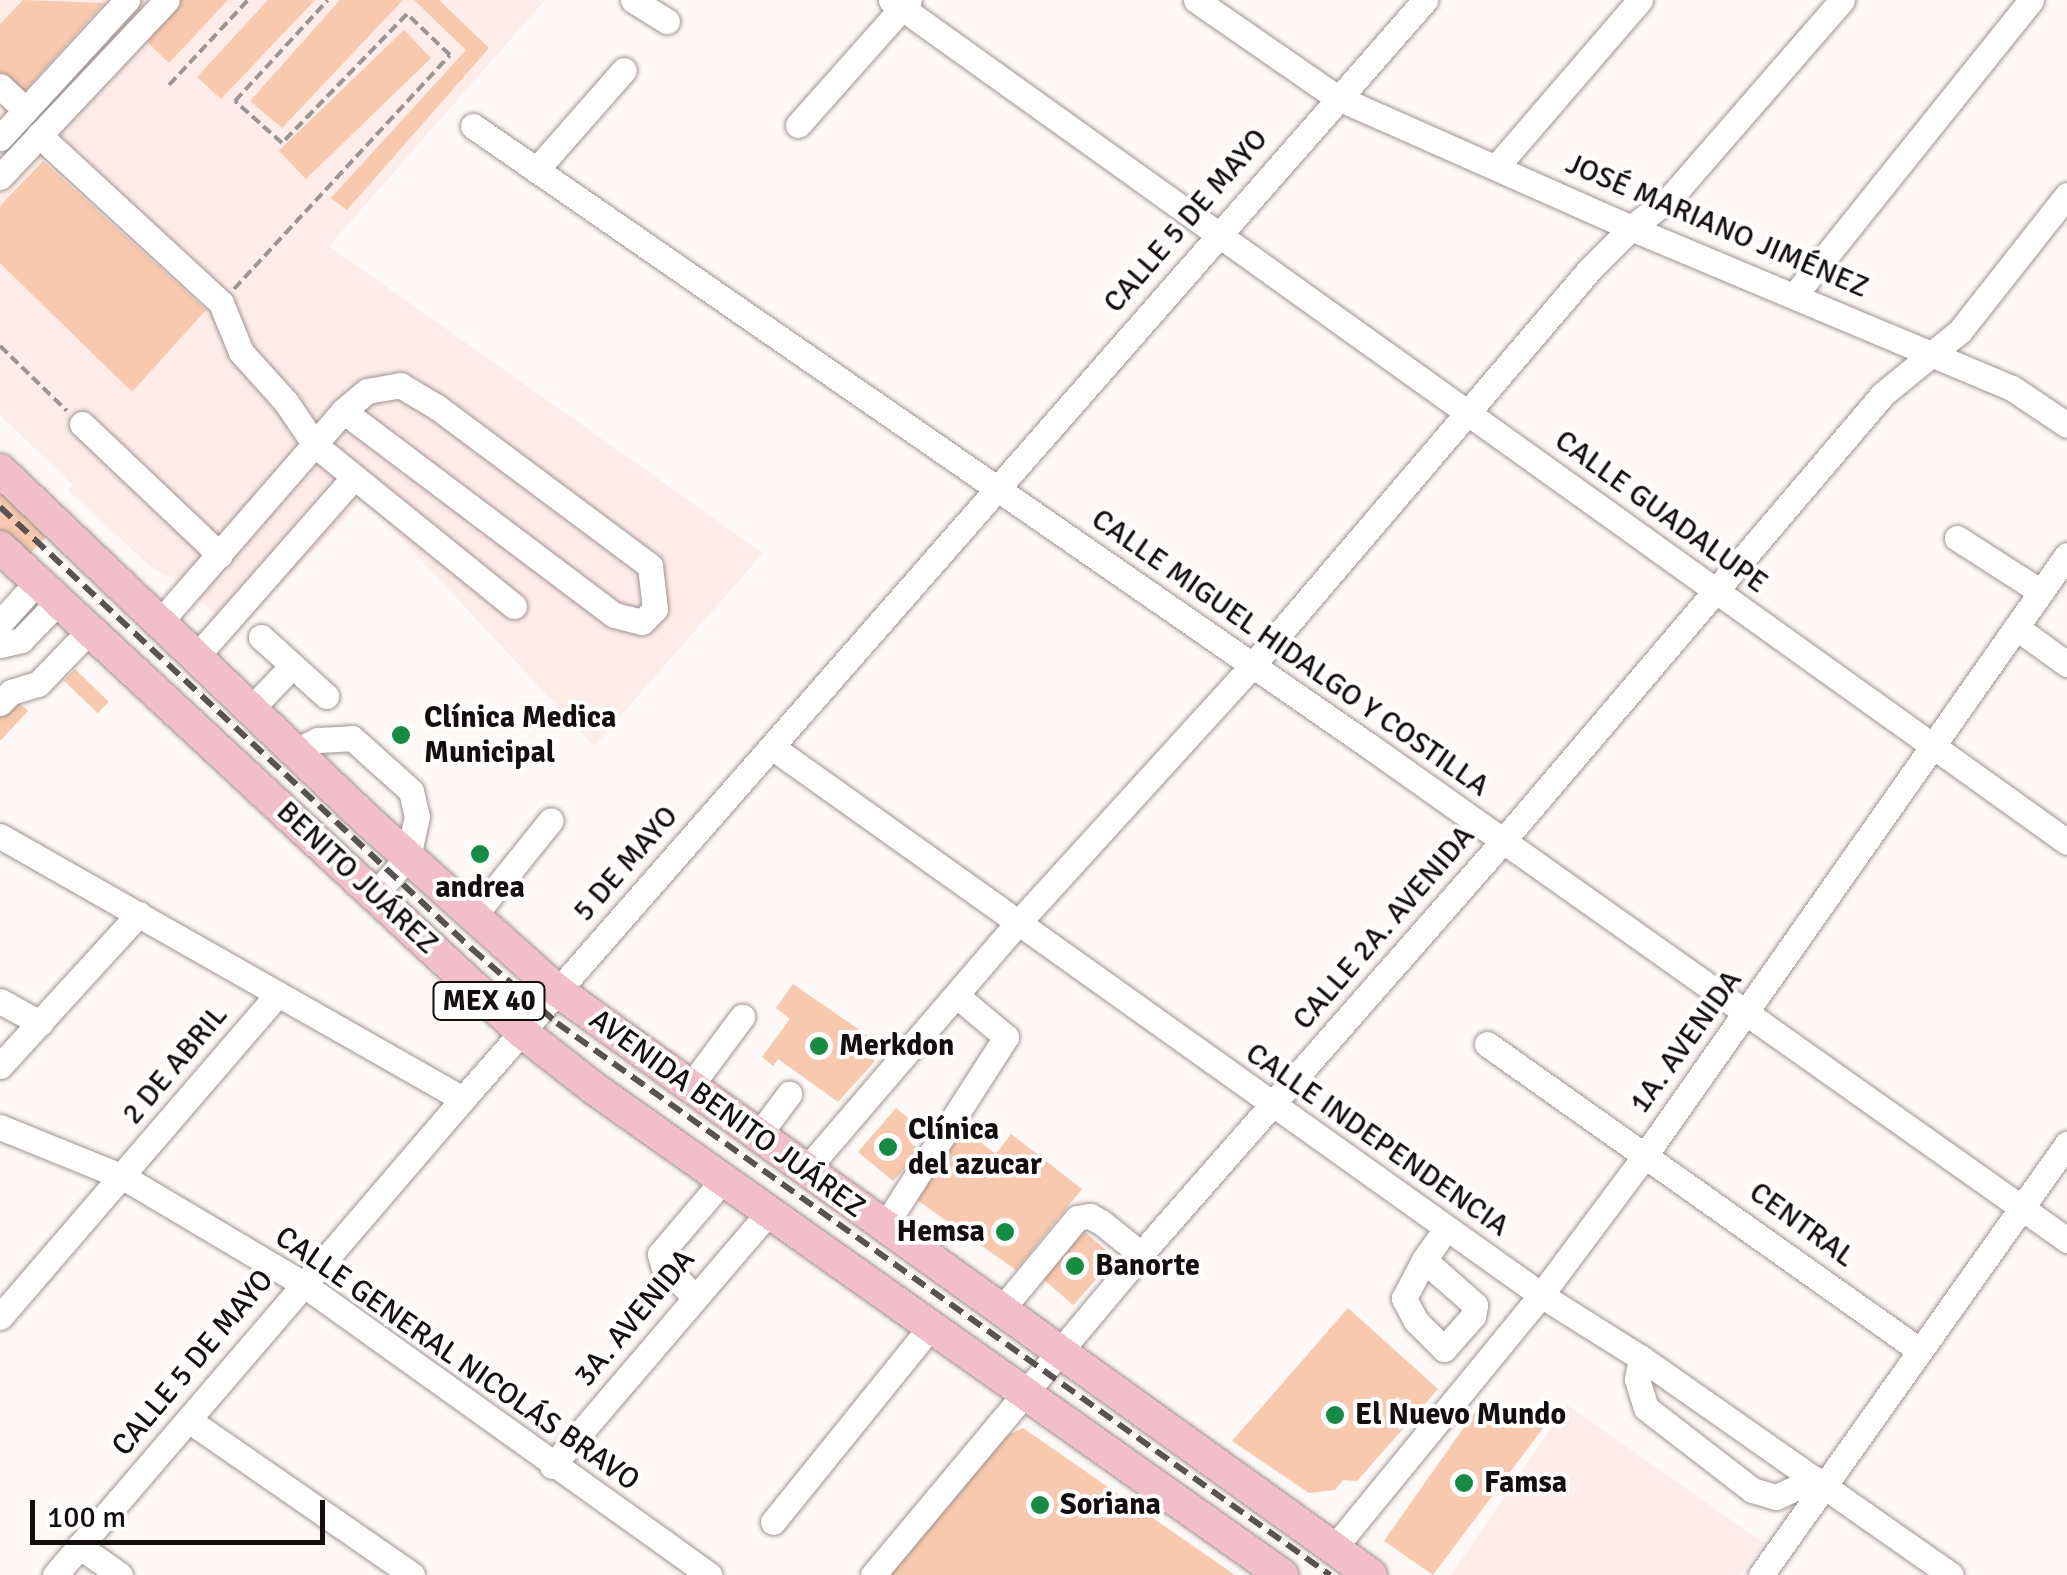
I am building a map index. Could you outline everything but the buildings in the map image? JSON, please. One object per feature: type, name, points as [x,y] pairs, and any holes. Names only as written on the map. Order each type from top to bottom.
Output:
[{"type":"main road","name":"AVENIDA BENITO JUÁREZ","points":[[0,470],[294,752],[558,991],[1371,1575]]},
{"type":"main road","name":"BENITO JUÁREZ","points":[[0,547],[522,1032],[723,1180],[1027,1394]]},
{"type":"main road","points":[[334,856],[366,819]]},
{"type":"main road","name":"MEX 40","points":[[1027,1394],[1282,1575]]},
{"type":"street","points":[[0,138],[128,0]]},
{"type":"street","points":[[0,176],[166,0]]},
{"type":"street","points":[[633,0],[666,21]]},
{"type":"street","name":"JOSÉ MARIANO JIMÉNEZ","points":[[1196,0],[1336,97],[1498,165],[1631,228],[2012,388],[2067,424]]},
{"type":"street","name":"CALLE 5 DE MAYO","points":[[998,487],[1425,0]]},
{"type":"street","points":[[1498,165],[1640,0]]},
{"type":"street","points":[[805,1170],[1017,924],[1252,668],[1590,269],[1631,228],[1670,198],[1842,0]]},
{"type":"street","points":[[1794,296],[2030,0]]},
{"type":"street","points":[[798,125],[900,3]]},
{"type":"street","name":"CALLE GUADALUPE","points":[[900,3],[1216,235],[1471,413],[2067,842]]},
{"type":"street","points":[[536,170],[624,70]]},
{"type":"street","points":[[0,86],[26,110]]},
{"type":"street","name":"CALLE MIGUEL HIDALGO Y COSTILLA","points":[[472,126],[998,487],[2067,1240]]},
{"type":"street","points":[[40,135],[221,303],[242,352],[286,402],[315,445],[514,606]]},
{"type":"street","name":"CALLE 2A. AVENIDA","points":[[873,1575],[1141,1254],[1502,842],[1882,394],[1960,331],[2067,195]]},
{"type":"street","points":[[159,623],[343,411],[367,391],[400,386],[438,407],[650,566],[655,609],[642,622],[614,614],[343,411]]},
{"type":"street","points":[[82,424],[220,555]]},
{"type":"street","points":[[195,658],[354,477]]},
{"type":"street","name":"5 DE MAYO","points":[[302,1284],[998,487]]},
{"type":"street","points":[[1958,538],[2041,592]]},
{"type":"street","name":"1A. AVENIDA","points":[[1334,1548],[1541,1296],[1646,1154],[2067,555]]},
{"type":"street","points":[[0,623],[48,592]]},
{"type":"street","points":[[0,645],[21,640],[48,592]]},
{"type":"street","points":[[2016,628],[2067,664]]},
{"type":"street","points":[[0,703],[11,692],[38,684],[89,631]]},
{"type":"street","points":[[261,637],[326,696]]},
{"type":"street","points":[[250,710],[292,666]]},
{"type":"street","points":[[294,752],[338,736],[367,747],[412,790],[417,804],[408,857],[375,894]]},
{"type":"street","name":"CALLE INDEPENDENCIA","points":[[772,746],[1541,1296],[1640,1358],[1952,1575]]},
{"type":"street","points":[[472,917],[551,820]]},
{"type":"street","points":[[0,836],[463,1099]]},
{"type":"street","points":[[0,1066],[139,914]]},
{"type":"street","name":"2 DE ABRIL","points":[[0,1317],[278,994]]},
{"type":"street","points":[[884,1226],[1006,1037],[956,995]]},
{"type":"street","points":[[0,1000],[40,1023]]},
{"type":"street","points":[[689,1088],[742,1017]]},
{"type":"street","name":"CENTRAL","points":[[1487,1044],[1920,1350]]},
{"type":"street","points":[[757,1137],[790,1094]]},
{"type":"street","name":"CALLE GENERAL NICOLÁS BRAVO","points":[[0,1127],[123,1177],[302,1284],[708,1575]]},
{"type":"street","points":[[1761,1575],[1820,1482],[2067,1144]]},
{"type":"street","points":[[694,1297],[663,1265],[660,1254],[723,1180]]},
{"type":"street","name":"3A. AVENIDA","points":[[552,1466],[769,1212]]},
{"type":"street","points":[[1001,1310],[1077,1218],[1090,1216],[1101,1222],[1141,1254]]},
{"type":"street","points":[[1446,1228],[1404,1298],[1416,1320],[1474,1377]]},
{"type":"street","points":[[1424,1260],[1475,1305],[1473,1316],[1444,1349]]},
{"type":"street","name":"CALLE 5 DE MAYO","points":[[55,1575],[190,1421],[302,1284]]},
{"type":"street","points":[[773,1522],[931,1326]]},
{"type":"street","points":[[1640,1358],[1637,1379],[1646,1408],[1752,1490],[1776,1496],[1820,1482]]},
{"type":"street","points":[[190,1421],[412,1575]]},
{"type":"street","points":[[79,1546],[120,1575]]},
{"type":"path","points":[[168,85],[248,0]]},
{"type":"path","points":[[221,303],[450,55],[406,14],[282,143],[235,101],[328,0]]},
{"type":"path","points":[[0,346],[82,424]]},
{"type":"shaded area","points":[[0,0],[545,0],[329,246],[763,553],[594,746],[364,498],[230,638],[216,615],[179,581],[153,569],[68,490],[73,485],[0,415]]},
{"type":"shaded area","points":[[1567,1405],[1764,1543],[1740,1575],[1451,1575]]},
{"type":"railway","points":[[0,507],[472,949],[557,1023],[1330,1575]]},
{"type":"place","name":"Clínica Medica Municipal","points":[[401,735]]},
{"type":"place","name":"andrea","points":[[480,854]]},
{"type":"place","name":"Merkdon","points":[[819,1046]]},
{"type":"place","name":"Clínica del azucar","points":[[888,1147]]},
{"type":"place","name":"Hemsa","points":[[1005,1232]]},
{"type":"place","name":"Banorte","points":[[1075,1266]]},
{"type":"place","name":"El Nuevo Mundo","points":[[1335,1415]]},
{"type":"place","name":"Famsa","points":[[1464,1483]]},
{"type":"place","name":"Soriana","points":[[1040,1505]]}]
